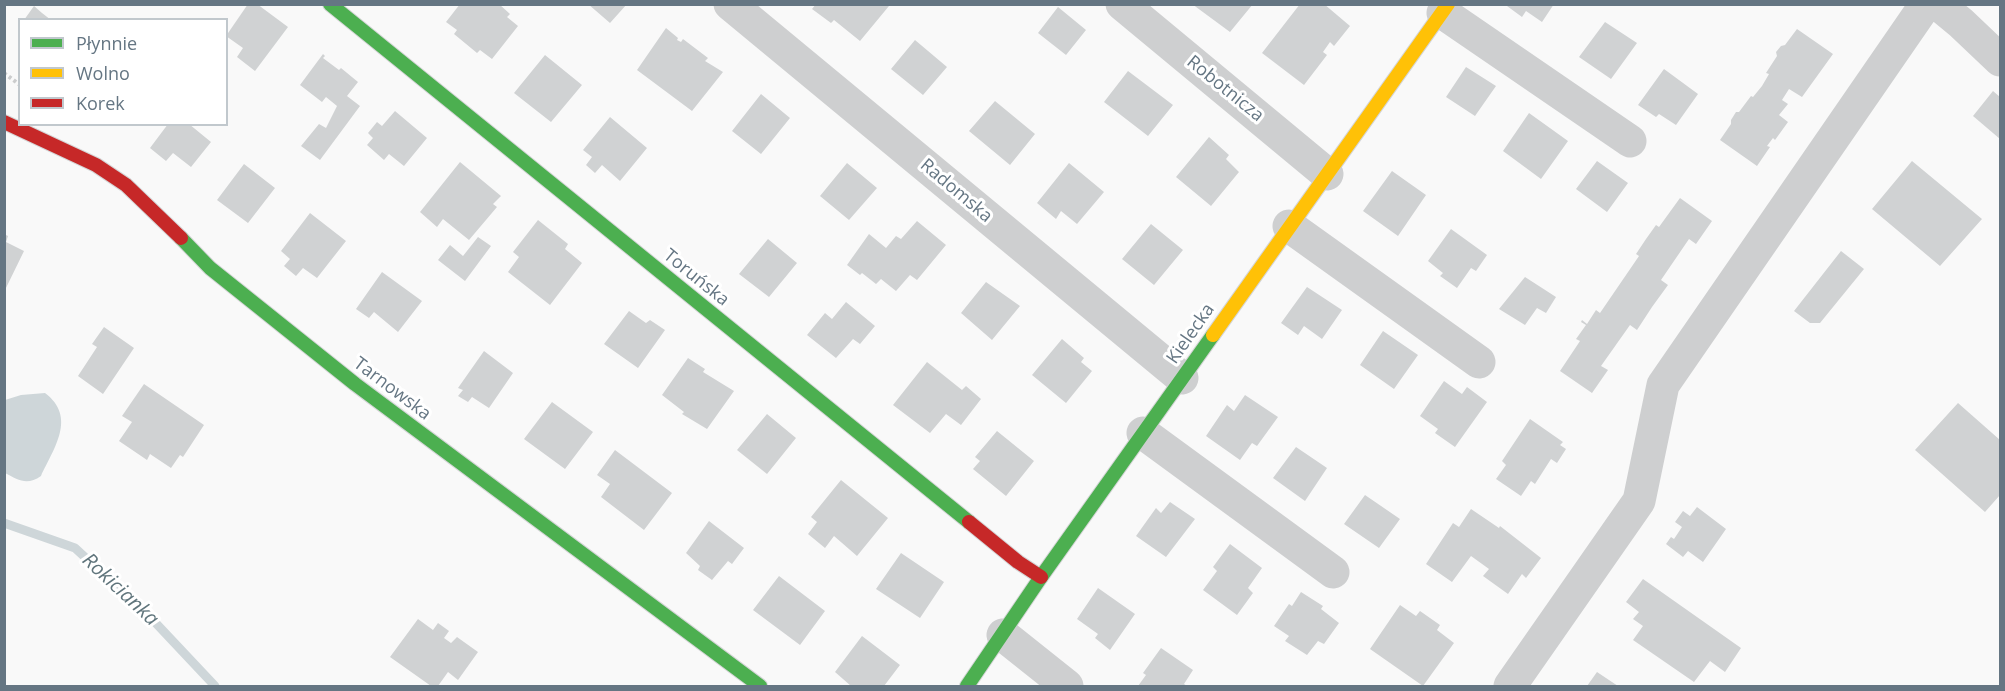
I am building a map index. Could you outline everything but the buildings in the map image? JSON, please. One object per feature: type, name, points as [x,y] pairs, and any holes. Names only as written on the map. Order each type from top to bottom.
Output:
[{"type":"street","name":"Toruńska","points":[[330,4],[990,540],[1041,578]]},
{"type":"street","name":"Radomska","points":[[730,4],[1182,378]]},
{"type":"street","name":"Robotnicza","points":[[1122,4],[1327,174]]},
{"type":"street","points":[[1510,687],[1639,501],[1663,385],[1926,4]]},
{"type":"street","name":"Kielecka","points":[[967,687],[1143,433],[1445,9]]},
{"type":"street","points":[[1445,9],[1630,141]]},
{"type":"street","points":[[1958,11],[2001,60]]},
{"type":"street","name":"Tarnowska","points":[[4,122],[96,165],[126,185],[155,211],[210,268],[354,384],[760,687]]},
{"type":"street","points":[[1289,226],[1479,362]]},
{"type":"street","points":[[1143,433],[1333,572]]},
{"type":"street","points":[[1003,635],[1067,687]]},
{"type":"path","points":[[4,73],[18,84]]},
{"type":"shaded area","points":[[45,393],[55,402],[60,412],[60,433],[41,476],[31,481],[23,481],[5,473],[5,400],[21,395]]},
{"type":"waterway","name":"Rokicianka","points":[[4,523],[75,548],[151,618],[215,686]]},
{"type":"traffic: fast","points":[[330,4],[969,522]]},
{"type":"traffic: fast","points":[[181,238],[210,268],[355,384],[760,686]]},
{"type":"traffic: fast","points":[[967,686],[1041,577],[1213,335]]},
{"type":"traffic: slow","points":[[1213,335],[1448,4]]},
{"type":"traffic: jam","points":[[4,122],[96,165],[126,185],[181,238]]},
{"type":"traffic: jam","points":[[969,522],[1018,562],[1041,577]]}]
